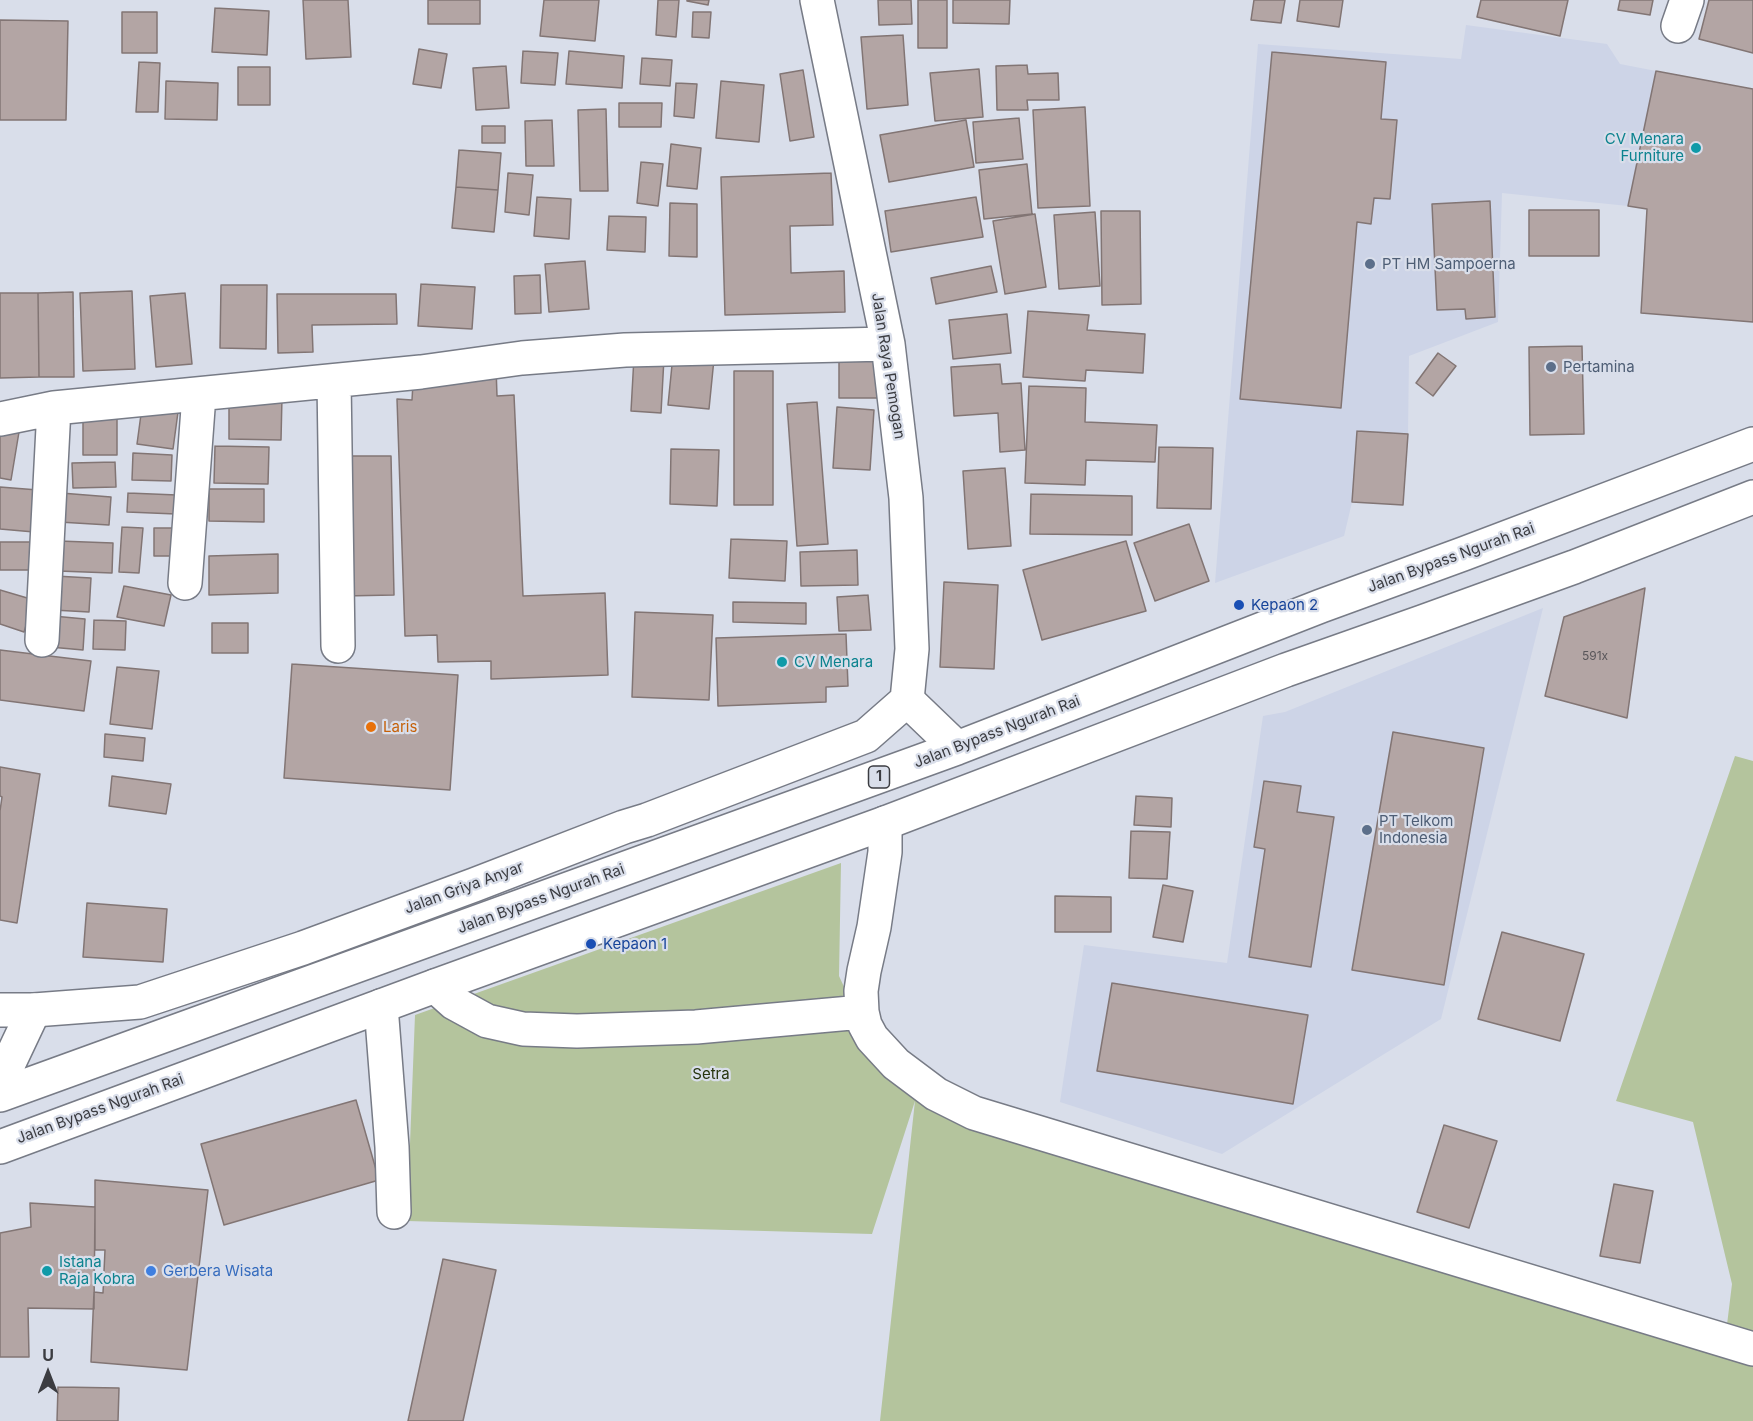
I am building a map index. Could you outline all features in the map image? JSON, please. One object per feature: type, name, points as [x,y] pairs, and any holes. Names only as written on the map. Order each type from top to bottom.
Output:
[{"type":"main road","name":"Jalan Raya Pemogan","points":[[817,0],[888,344],[906,498],[912,649],[907,700]]},
{"type":"main road","points":[[0,419],[54,408],[421,372],[522,358],[625,350],[888,344]]},
{"type":"main road","points":[[334,381],[338,646]]},
{"type":"main road","points":[[184,583],[199,395]]},
{"type":"main road","points":[[42,640],[54,408]]},
{"type":"main road","name":"Jalan Bypass Ngurah Rai","points":[[0,1095],[957,748],[1321,606],[1753,444]]},
{"type":"main road","name":"Jalan Bypass Ngurah Rai","points":[[9,1143],[885,823],[1286,670],[1563,571],[1753,497]]},
{"type":"main road","points":[[907,700],[957,748]]},
{"type":"main road","name":"Jalan Griya Anyar","points":[[0,1010],[34,1010],[140,1002],[303,948],[866,736],[907,700]]},
{"type":"main road","points":[[885,823],[885,852],[874,927],[861,991],[862,1012],[865,1025],[872,1038],[896,1064],[936,1094],[974,1113],[1753,1349]]},
{"type":"main road","points":[[435,986],[454,1004],[487,1021],[523,1029],[577,1031],[696,1027],[862,1012]]},
{"type":"main road","points":[[381,1006],[392,1147],[394,1212]]},
{"type":"main road","points":[[9,1143],[0,1095],[8,1065],[34,1010]]},
{"type":"shaded area","name":"PT HM Sampoerna","points":[[1466,25],[1607,44],[1620,64],[1656,71],[1628,206],[1502,193],[1498,322],[1409,356],[1408,434],[1357,431],[1352,502],[1344,536],[1215,583],[1258,44],[1461,59]]},
{"type":"shaded area","name":"PT Telkom Indonesia","points":[[1543,608],[1441,1019],[1222,1154],[1060,1102],[1084,945],[1227,963],[1263,716],[1285,712]]},
{"type":"green space","name":"Setra","points":[[1735,756],[1753,761],[1753,1421],[880,1421],[915,1101],[872,1234],[407,1221],[415,1015],[841,863],[839,976],[865,1032],[916,1097],[1724,1349],[1732,1284],[1693,1122],[1616,1101]]},
{"type":"building","points":[[303,0],[348,0],[351,57],[306,59]]},
{"type":"building","points":[[428,0],[480,0],[480,24],[428,24]]},
{"type":"building","points":[[544,0],[599,0],[595,41],[540,36]]},
{"type":"building","points":[[658,0],[679,0],[676,37],[656,35]]},
{"type":"building","points":[[687,0],[709,0],[708,5]]},
{"type":"building","points":[[878,0],[911,0],[912,24],[879,25]]},
{"type":"building","points":[[918,0],[947,0],[947,48],[918,48]]},
{"type":"building","points":[[953,0],[1010,0],[1009,24],[953,23]]},
{"type":"building","points":[[1254,0],[1285,0],[1281,23],[1251,20]]},
{"type":"building","points":[[1300,0],[1343,0],[1339,27],[1297,21]]},
{"type":"building","points":[[1481,0],[1568,0],[1560,36],[1477,17]]},
{"type":"building","points":[[1620,0],[1653,0],[1650,15],[1618,10]]},
{"type":"building","points":[[1709,0],[1753,0],[1753,53],[1699,39]]},
{"type":"building","points":[[215,8],[269,11],[267,55],[212,52]]},
{"type":"building","points":[[122,12],[157,12],[157,53],[122,53]]},
{"type":"building","points":[[693,12],[711,12],[709,38],[692,37]]},
{"type":"building","points":[[0,20],[68,21],[66,120],[0,120]]},
{"type":"building","points":[[903,35],[908,105],[867,109],[861,37]]},
{"type":"building","points":[[419,49],[447,54],[441,88],[413,84]]},
{"type":"building","points":[[523,51],[558,53],[555,85],[521,83]]},
{"type":"building","points":[[569,51],[624,56],[622,88],[566,84]]},
{"type":"building","points":[[1272,52],[1386,62],[1381,119],[1397,120],[1390,199],[1374,198],[1371,224],[1357,222],[1341,408],[1240,399]]},
{"type":"building","points":[[642,58],[672,60],[670,86],[640,84]]},
{"type":"building","points":[[139,62],[160,63],[158,112],[136,112]]},
{"type":"building","points":[[1027,65],[1028,74],[1058,73],[1059,100],[1027,100],[1028,110],[997,110],[996,66]]},
{"type":"building","points":[[506,66],[509,108],[476,110],[473,68]]},
{"type":"building","points":[[238,67],[270,67],[270,105],[238,105]]},
{"type":"building","points":[[979,69],[983,117],[935,121],[930,73]]},
{"type":"building","points":[[803,70],[814,137],[790,141],[780,74]]},
{"type":"building","name":"CV Menara Furniture","points":[[1656,71],[1753,89],[1753,322],[1641,313],[1647,209],[1628,206]]},
{"type":"building","points":[[166,81],[218,83],[217,120],[165,119]]},
{"type":"building","points":[[721,81],[764,85],[759,142],[716,138]]},
{"type":"building","points":[[676,83],[697,84],[694,118],[674,116]]},
{"type":"building","points":[[619,103],[662,103],[661,127],[619,127]]},
{"type":"building","points":[[1085,107],[1090,206],[1038,208],[1033,110]]},
{"type":"building","points":[[606,109],[608,191],[580,191],[578,110]]},
{"type":"building","points":[[1019,118],[1023,159],[976,163],[973,122]]},
{"type":"building","points":[[552,120],[554,166],[526,166],[525,121]]},
{"type":"building","points":[[966,120],[974,167],[889,182],[880,135]]},
{"type":"building","points":[[482,126],[505,126],[505,143],[482,143]]},
{"type":"building","points":[[671,144],[701,148],[697,189],[667,186]]},
{"type":"building","points":[[459,150],[501,153],[498,190],[456,187]]},
{"type":"building","points":[[641,162],[663,164],[658,206],[637,203]]},
{"type":"building","points":[[1027,164],[1032,214],[984,219],[979,170]]},
{"type":"building","points":[[508,173],[533,175],[529,215],[505,212]]},
{"type":"building","points":[[831,173],[833,225],[790,226],[791,273],[844,271],[845,312],[725,315],[721,177]]},
{"type":"building","points":[[456,187],[498,190],[494,232],[452,228]]},
{"type":"building","points":[[537,197],[571,199],[569,239],[534,236]]},
{"type":"building","points":[[976,197],[983,237],[891,252],[885,211]]},
{"type":"building","points":[[1490,201],[1495,317],[1466,319],[1465,309],[1437,310],[1432,204]]},
{"type":"building","points":[[670,203],[697,204],[697,257],[669,256]]},
{"type":"building","points":[[1529,210],[1599,210],[1599,256],[1529,256]]},
{"type":"building","points":[[1101,211],[1140,211],[1141,304],[1102,305]]},
{"type":"building","points":[[1095,212],[1100,286],[1059,289],[1054,215]]},
{"type":"building","points":[[1035,214],[1046,287],[1005,294],[993,221]]},
{"type":"building","points":[[609,216],[646,217],[645,252],[607,250]]},
{"type":"building","points":[[585,261],[589,309],[549,312],[545,264]]},
{"type":"building","points":[[991,266],[997,292],[936,304],[931,278]]},
{"type":"building","points":[[540,275],[541,313],[515,314],[514,276]]},
{"type":"building","points":[[421,284],[475,287],[472,329],[418,326]]},
{"type":"building","points":[[221,285],[267,285],[266,349],[220,348]]},
{"type":"building","points":[[132,291],[135,369],[83,371],[80,293]]},
{"type":"building","points":[[73,292],[74,377],[39,377],[38,293]]},
{"type":"building","points":[[0,293],[38,293],[39,377],[0,378]]},
{"type":"building","points":[[185,293],[192,364],[156,367],[150,296]]},
{"type":"building","points":[[277,294],[396,294],[397,324],[312,325],[313,352],[278,353]]},
{"type":"building","points":[[1028,311],[1089,315],[1087,330],[1145,334],[1143,373],[1086,370],[1085,381],[1023,377]]},
{"type":"building","points":[[1007,314],[1011,353],[953,359],[949,320]]},
{"type":"building","points":[[1582,346],[1584,434],[1530,435],[1529,347]]},
{"type":"building","points":[[839,353],[877,353],[877,398],[839,398]]},
{"type":"building","points":[[1438,353],[1456,366],[1433,396],[1416,383]]},
{"type":"building","points":[[673,355],[714,359],[709,409],[668,405]]},
{"type":"building","points":[[634,357],[664,358],[661,413],[631,411]]},
{"type":"building","points":[[1000,364],[1002,384],[1021,383],[1025,450],[1000,452],[998,413],[954,416],[951,367]]},
{"type":"building","points":[[496,367],[497,396],[514,395],[523,596],[605,593],[608,675],[491,679],[491,661],[438,662],[437,635],[405,636],[397,399],[412,400],[413,383]]},
{"type":"building","points":[[734,371],[773,371],[773,505],[734,505]]},
{"type":"building","points":[[1029,386],[1086,388],[1085,422],[1157,425],[1155,462],[1086,460],[1085,485],[1025,483]]},
{"type":"building","points":[[229,396],[282,397],[281,440],[229,439]]},
{"type":"building","points":[[817,402],[828,544],[797,546],[787,404]]},
{"type":"building","points":[[142,407],[178,412],[173,449],[137,444]]},
{"type":"building","points":[[837,407],[874,410],[870,470],[833,468]]},
{"type":"building","points":[[83,417],[117,417],[117,455],[83,455]]},
{"type":"building","points":[[0,429],[19,432],[11,480],[0,478]]},
{"type":"building","points":[[1357,431],[1408,434],[1403,505],[1352,502]]},
{"type":"building","points":[[215,446],[269,447],[268,484],[214,483]]},
{"type":"building","points":[[1159,447],[1213,448],[1211,509],[1157,508]]},
{"type":"building","points":[[671,449],[719,450],[717,506],[670,504]]},
{"type":"building","points":[[133,453],[172,455],[171,481],[132,480]]},
{"type":"building","points":[[340,456],[391,456],[394,595],[343,596]]},
{"type":"building","points":[[115,462],[116,487],[73,488],[72,463]]},
{"type":"building","points":[[1005,468],[1011,546],[968,549],[963,471]]},
{"type":"building","points":[[0,487],[38,490],[34,532],[0,529]]},
{"type":"building","points":[[209,489],[264,489],[264,522],[209,521]]},
{"type":"building","points":[[61,493],[111,497],[109,525],[59,522]]},
{"type":"building","points":[[128,493],[177,495],[176,514],[127,512]]},
{"type":"building","points":[[1031,494],[1132,496],[1132,535],[1030,534]]},
{"type":"building","points":[[1189,524],[1209,581],[1155,601],[1134,543]]},
{"type":"building","points":[[122,527],[143,528],[139,573],[119,572]]},
{"type":"building","points":[[154,528],[180,528],[180,556],[154,556]]},
{"type":"building","points":[[731,539],[787,541],[785,581],[729,578]]},
{"type":"building","points":[[59,541],[113,543],[112,573],[58,571]]},
{"type":"building","points":[[1126,541],[1146,611],[1042,640],[1023,570]]},
{"type":"building","points":[[0,542],[33,542],[33,570],[0,570]]},
{"type":"building","points":[[857,550],[858,585],[801,586],[800,552]]},
{"type":"building","points":[[278,554],[278,593],[209,595],[209,556]]},
{"type":"building","points":[[55,576],[91,578],[89,612],[53,610]]},
{"type":"building","points":[[944,582],[998,585],[994,669],[940,667]]},
{"type":"building","points":[[124,586],[171,595],[164,626],[117,617]]},
{"type":"building","points":[[1645,588],[1627,718],[1545,696],[1564,617]]},
{"type":"building","points":[[0,590],[34,600],[24,632],[0,624]]},
{"type":"building","points":[[868,595],[871,630],[839,631],[837,597]]},
{"type":"building","points":[[733,602],[806,603],[806,624],[733,622]]},
{"type":"building","points":[[635,612],[713,615],[709,700],[632,697]]},
{"type":"building","points":[[53,616],[85,619],[83,650],[50,647]]},
{"type":"building","points":[[94,620],[126,621],[125,650],[93,649]]},
{"type":"building","points":[[212,623],[248,623],[248,653],[212,653]]},
{"type":"building","name":"CV Menara","points":[[846,634],[848,686],[826,687],[826,702],[718,706],[716,638]]},
{"type":"building","points":[[0,650],[91,661],[84,711],[0,700]]},
{"type":"building","name":"Laris","points":[[292,664],[458,675],[450,790],[284,778]]},
{"type":"building","points":[[117,667],[159,671],[152,729],[110,724]]},
{"type":"building","points":[[1393,732],[1484,748],[1444,985],[1352,970]]},
{"type":"building","points":[[105,734],[145,738],[143,761],[104,757]]},
{"type":"building","points":[[0,767],[40,774],[17,923],[0,920],[2,797],[0,796]]},
{"type":"building","points":[[112,776],[171,784],[166,814],[109,806]]},
{"type":"building","points":[[1264,781],[1301,786],[1297,812],[1334,817],[1311,967],[1249,957],[1265,849],[1254,847]]},
{"type":"building","points":[[1136,796],[1172,798],[1171,827],[1134,825]]},
{"type":"building","points":[[1131,831],[1170,832],[1167,879],[1129,878]]},
{"type":"building","points":[[1163,885],[1193,891],[1183,942],[1153,937]]},
{"type":"building","points":[[1055,896],[1111,897],[1111,932],[1055,932]]},
{"type":"building","points":[[87,903],[167,909],[163,962],[83,957]]},
{"type":"building","points":[[1502,932],[1584,954],[1560,1041],[1478,1019]]},
{"type":"building","points":[[1112,983],[1308,1015],[1293,1104],[1097,1071]]},
{"type":"building","points":[[356,1100],[379,1180],[224,1225],[201,1144]]},
{"type":"building","points":[[1444,1125],[1497,1141],[1469,1228],[1417,1212]]},
{"type":"building","name":"Gerbera Wisata","points":[[95,1180],[208,1190],[187,1370],[91,1362],[94,1292],[103,1293],[105,1250],[95,1250]]},
{"type":"building","points":[[1614,1184],[1653,1191],[1640,1263],[1600,1256]]},
{"type":"building","name":"Istana Raja Kobra","points":[[30,1203],[95,1207],[94,1309],[28,1308],[29,1357],[0,1357],[0,1233],[31,1227]]},
{"type":"building","points":[[443,1259],[496,1270],[463,1421],[408,1421]]},
{"type":"building","points":[[58,1387],[119,1388],[118,1421],[57,1421]]},
{"type":"place","name":"CV Menara Furniture","points":[[1696,148]]},
{"type":"place","name":"PT HM Sampoerna","points":[[1370,264]]},
{"type":"place","name":"Pertamina","points":[[1551,367]]},
{"type":"place","name":"Kepaon 2","points":[[1239,605]]},
{"type":"place","name":"CV Menara","points":[[782,662]]},
{"type":"place","name":"Laris","points":[[371,727]]},
{"type":"place","name":"PT Telkom Indonesia","points":[[1367,830]]},
{"type":"place","name":"Kepaon 1","points":[[591,944]]},
{"type":"place","name":"Istana Raja Kobra","points":[[47,1271]]},
{"type":"place","name":"Gerbera Wisata","points":[[151,1271]]}]
